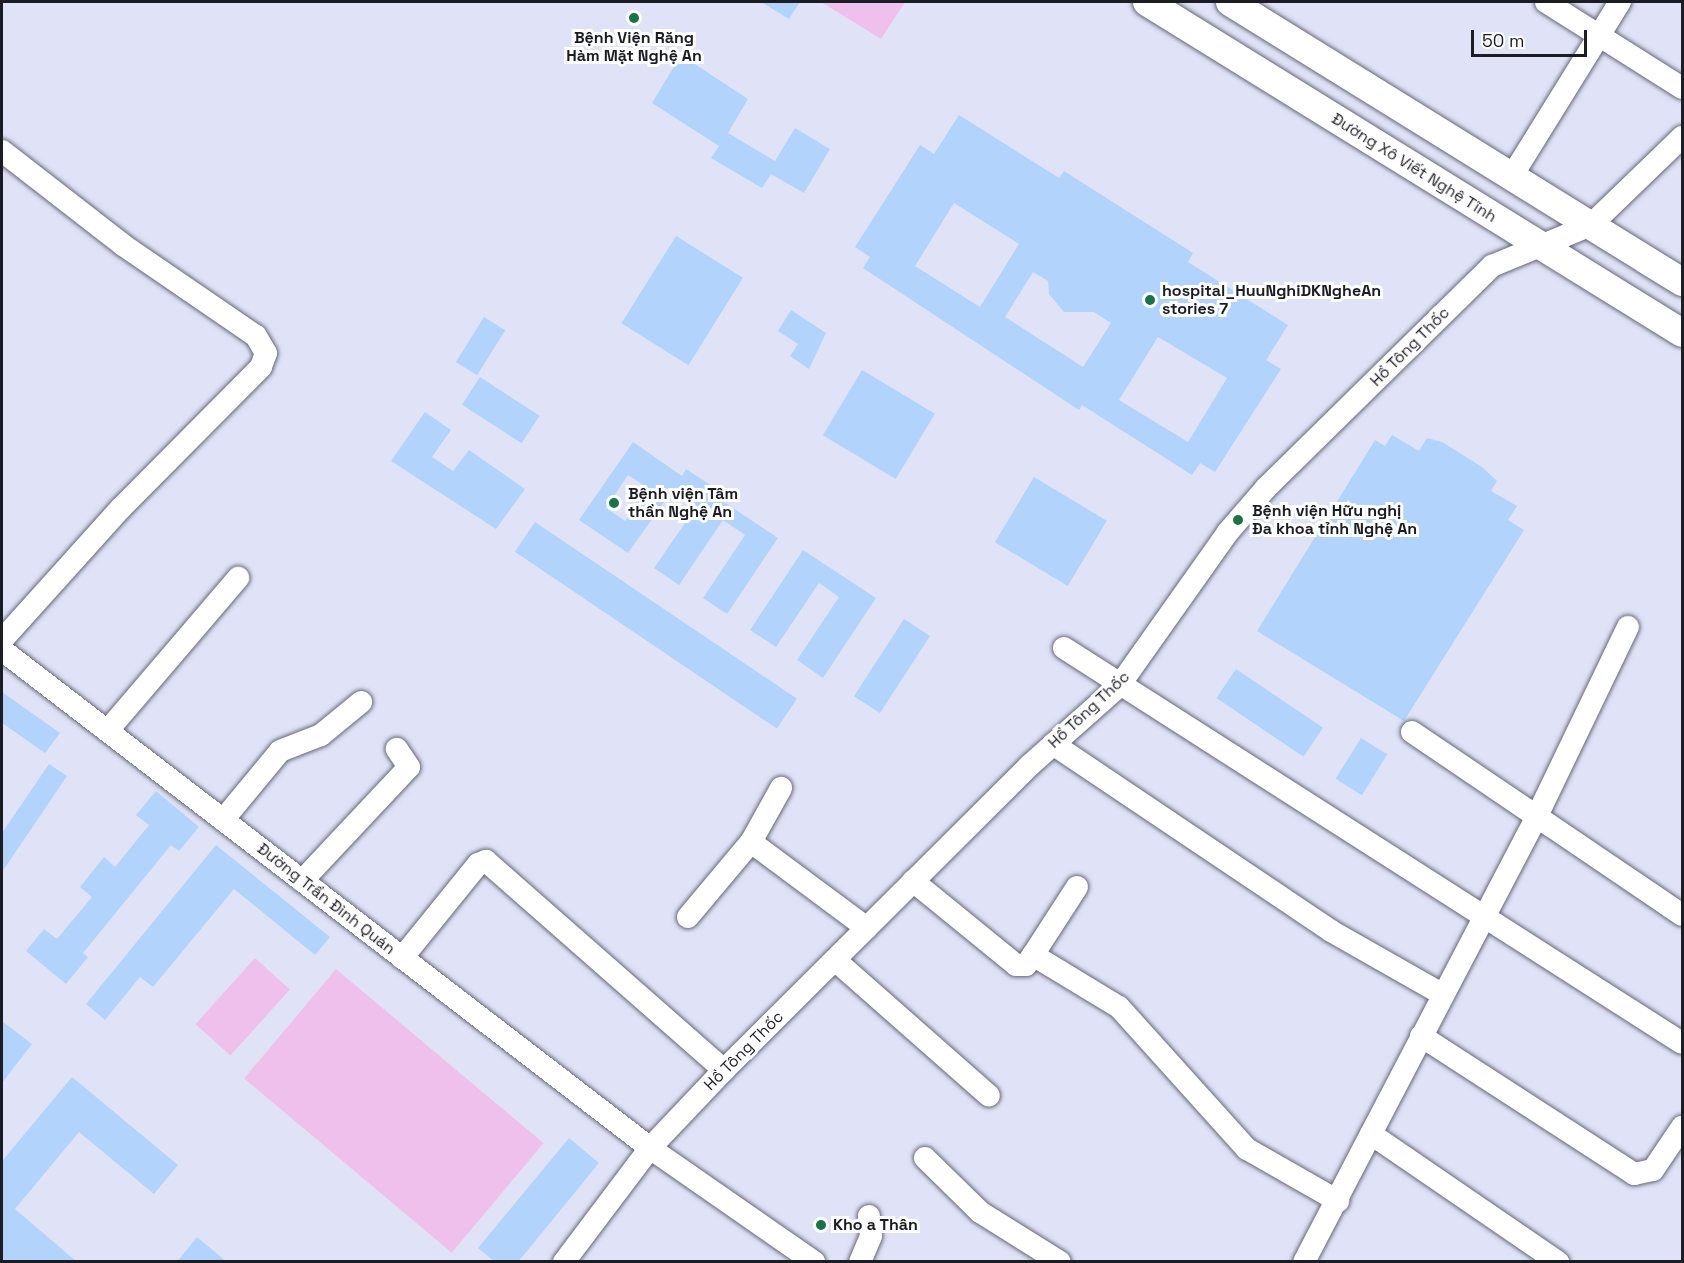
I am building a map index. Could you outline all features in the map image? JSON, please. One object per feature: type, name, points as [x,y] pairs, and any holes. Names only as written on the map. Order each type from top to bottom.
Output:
[{"type":"main road","name":"Đường Xô Viết Nghệ Tĩnh","points":[[1147,2],[1683,333]]},
{"type":"main road","points":[[1230,2],[1683,282]]},
{"type":"street","points":[[1546,2],[1683,88]]},
{"type":"street","points":[[1512,176],[1620,2]]},
{"type":"street","name":"Hồ Tông Thốc","points":[[564,1262],[650,1148],[724,1070],[1053,744],[1119,686],[1228,532],[1266,488],[1492,266],[1591,225],[1683,137]]},
{"type":"street","points":[[2,151],[123,245],[256,336],[266,353],[261,367],[120,509],[2,640]]},
{"type":"street","points":[[109,729],[238,578]]},
{"type":"street","points":[[1304,1262],[1338,1201],[1442,994],[1536,818],[1628,627]]},
{"type":"street","points":[[1064,648],[1119,686],[1683,1043]]},
{"type":"street","name":"Đường Trần Đình Quán","points":[[2,650],[109,729],[223,820],[650,1148],[814,1262]]},
{"type":"street","points":[[223,820],[280,751],[321,735],[361,702]]},
{"type":"street","points":[[1412,732],[1536,818],[1683,915]]},
{"type":"street","points":[[1053,744],[1331,931],[1442,994]]},
{"type":"street","points":[[302,881],[409,767],[397,749]]},
{"type":"street","points":[[688,917],[751,842],[782,788]]},
{"type":"street","points":[[751,842],[867,928]]},
{"type":"street","points":[[402,958],[478,864],[486,861],[724,1070]]},
{"type":"street","points":[[913,881],[1016,965],[1026,965],[1077,887]]},
{"type":"street","points":[[1033,955],[1133,1019],[1247,1149],[1338,1201]]},
{"type":"street","points":[[835,960],[988,1096]]},
{"type":"street","points":[[1421,1036],[1634,1174],[1653,1170],[1683,1127]]},
{"type":"street","points":[[1371,1134],[1558,1262]]},
{"type":"street","points":[[925,1158],[980,1212],[1054,1260]]},
{"type":"street","points":[[860,1262],[871,1236],[869,1216]]},
{"type":"shaded area","points":[[821,2],[905,2],[881,39]]},
{"type":"shaded area","points":[[255,958],[290,989],[230,1056],[195,1024]]},
{"type":"shaded area","points":[[336,969],[544,1143],[452,1253],[244,1079]]},
{"type":"building","points":[[761,2],[800,2],[789,19]]},
{"type":"building","points":[[681,55],[748,99],[728,133],[775,161],[795,128],[830,149],[804,193],[771,174],[762,188],[711,158],[719,146],[652,103]]},
{"type":"building","name":"hospital_HuuNghiDKNgheAn stories 7","points":[[959,115],[1059,178],[1064,171],[1193,253],[1188,262],[1288,325],[1266,360],[1281,369],[1215,472],[1200,463],[1192,475],[1082,405],[1079,410],[863,268],[870,257],[855,247],[920,145],[934,154]],"holes":[[[954,203],[1019,244],[980,307],[915,266]],[[1033,272],[1048,281],[1049,294],[1064,312],[1094,312],[1111,323],[1083,367],[1005,317]],[[1158,337],[1227,378],[1188,442],[1119,400]]]},
{"type":"building","points":[[676,236],[743,278],[688,365],[621,323]]},
{"type":"building","points":[[791,310],[826,333],[809,369],[790,356],[798,344],[778,331]]},
{"type":"building","points":[[484,317],[505,330],[477,375],[456,362]]},
{"type":"building","points":[[862,370],[935,414],[896,479],[823,435]]},
{"type":"building","points":[[480,377],[540,416],[522,443],[462,405]]},
{"type":"building","points":[[425,412],[451,430],[432,457],[453,471],[469,450],[525,489],[496,529],[391,461]]},
{"type":"building","points":[[1392,435],[1419,451],[1427,438],[1442,442],[1482,467],[1497,481],[1491,491],[1517,506],[1508,520],[1524,530],[1404,721],[1257,631],[1375,440],[1385,446]]},
{"type":"building","points":[[633,442],[682,476],[686,469],[712,486],[709,492],[778,538],[727,614],[703,598],[745,535],[723,520],[679,585],[654,568],[696,507],[672,491],[628,553],[579,520]],"holes":[[[628,475],[648,488],[625,521],[606,508]]]},
{"type":"building","points":[[1034,477],[1107,521],[1068,586],[995,542]]},
{"type":"building","points":[[535,522],[797,699],[777,729],[515,552]]},
{"type":"building","points":[[803,550],[876,598],[823,678],[797,660],[839,597],[819,583],[776,647],[750,630]]},
{"type":"building","points":[[904,619],[930,636],[880,713],[854,696]]},
{"type":"building","points":[[1236,669],[1323,728],[1303,757],[1216,698]]},
{"type":"building","points":[[2,692],[60,733],[45,753],[2,723]]},
{"type":"building","points":[[1361,738],[1387,754],[1362,795],[1336,779]]},
{"type":"building","points":[[49,764],[67,776],[2,872],[2,833]]},
{"type":"building","points":[[156,791],[199,827],[179,851],[171,845],[83,953],[88,957],[66,984],[26,951],[44,929],[57,939],[92,897],[80,887],[104,857],[115,867],[149,825],[136,815]]},
{"type":"building","points":[[216,845],[330,937],[315,955],[234,889],[153,987],[140,977],[105,1020],[86,1004]]},
{"type":"building","points":[[2,1021],[32,1044],[2,1083]]},
{"type":"building","points":[[72,1077],[178,1165],[154,1194],[79,1132],[15,1209],[77,1262],[2,1262],[2,1161]]},
{"type":"building","points":[[569,1138],[599,1163],[518,1262],[495,1262],[478,1248]]},
{"type":"building","points":[[197,1237],[227,1262],[177,1262]]},
{"type":"place","name":"Bệnh Viện Răng Hàm Mặt Nghệ An","points":[[634,18]]},
{"type":"place","name":"hospital_HuuNghiDKNgheAn stories 7","points":[[1150,300]]},
{"type":"place","name":"Bệnh viện Tâm thần Nghệ An","points":[[614,503]]},
{"type":"place","name":"Bệnh viện Hữu nghị Đa khoa tỉnh Nghệ An","points":[[1238,520]]},
{"type":"place","name":"Kho a Thân","points":[[821,1225]]}]
